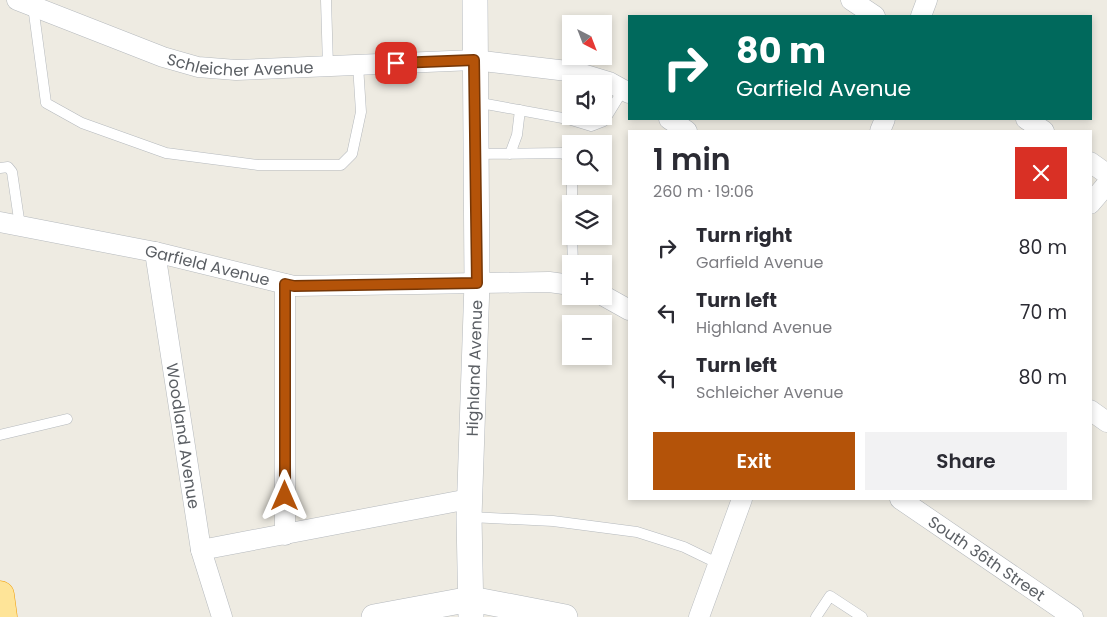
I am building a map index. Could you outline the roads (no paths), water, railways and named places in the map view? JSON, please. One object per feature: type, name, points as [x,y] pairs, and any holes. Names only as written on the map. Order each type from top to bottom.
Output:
[{"type":"highway","points":[[0,595],[3,617]]},
{"type":"street","name":"Highland Avenue","points":[[471,608],[469,508],[477,283],[475,0]]},
{"type":"street","points":[[851,0],[874,15]]},
{"type":"street","points":[[921,15],[927,0]]},
{"type":"street","name":"Schleicher Avenue","points":[[27,2],[163,57],[198,67],[236,70],[474,60],[576,72],[609,82],[626,91]]},
{"type":"street","points":[[670,120],[686,130]]},
{"type":"street","points":[[1028,120],[1042,130]]},
{"type":"street","points":[[1092,163],[1107,174]]},
{"type":"street","points":[[1092,202],[1107,184]]},
{"type":"street","name":"Garfield Avenue","points":[[0,222],[155,252],[294,286],[477,283]]},
{"type":"street","name":"Woodland Avenue","points":[[155,252],[201,550],[222,617]]},
{"type":"street","points":[[477,283],[549,282],[562,284]]},
{"type":"street","points":[[285,284],[285,535]]},
{"type":"street","points":[[612,300],[628,309]]},
{"type":"street","points":[[1092,411],[1107,422]]},
{"type":"street","points":[[699,617],[717,563],[742,500]]},
{"type":"street","name":"South 36th Street","points":[[901,500],[1072,617]]},
{"type":"street","points":[[201,550],[285,535],[469,508]]},
{"type":"street","points":[[374,617],[471,608],[565,617]]},
{"type":"lane","points":[[326,0],[328,66]]},
{"type":"lane","points":[[27,2],[46,103],[82,122],[166,153],[258,164],[341,165],[352,154],[361,112],[358,65]]},
{"type":"lane","points":[[475,102],[568,119],[591,126],[604,120],[626,91]]},
{"type":"lane","points":[[510,154],[517,135],[520,110]]},
{"type":"lane","points":[[476,154],[562,153]]},
{"type":"lane","points":[[0,168],[8,167],[12,172],[20,226]]},
{"type":"lane","points":[[0,435],[67,419]]},
{"type":"lane","points":[[469,508],[637,532],[684,547],[717,563]]},
{"type":"lane","points":[[816,617],[830,596],[862,617]]}]
